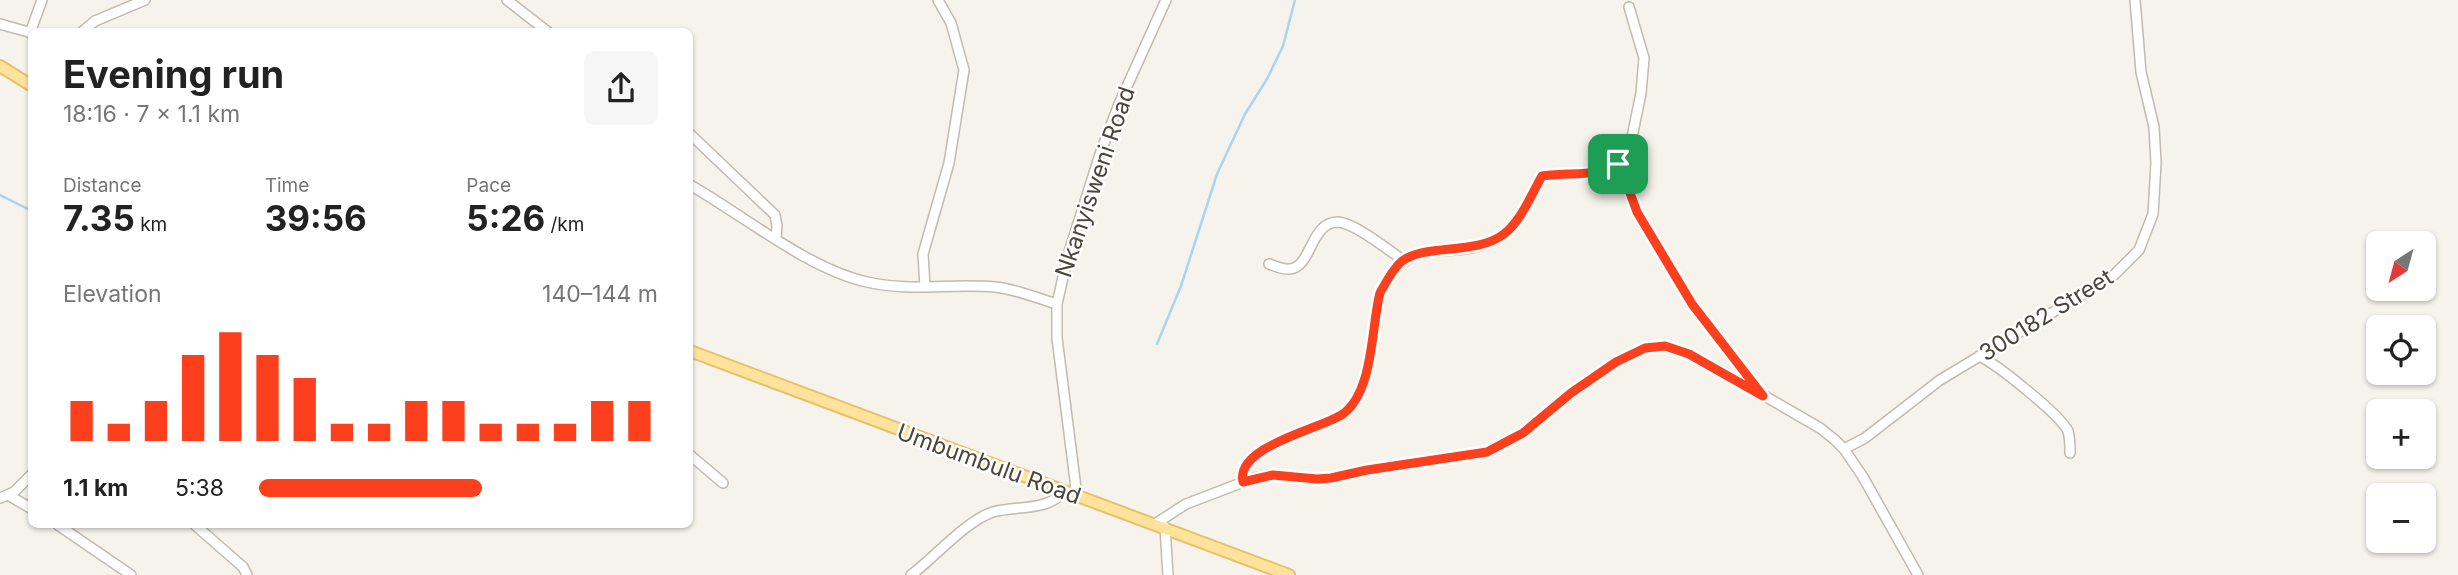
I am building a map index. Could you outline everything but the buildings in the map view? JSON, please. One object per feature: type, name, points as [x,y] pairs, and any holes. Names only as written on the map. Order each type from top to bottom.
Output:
[{"type":"main road","points":[[0,66],[28,84]]},
{"type":"main road","name":"Umbumbulu Road","points":[[693,352],[1289,575]]},
{"type":"street","points":[[33,28],[42,0]]},
{"type":"street","points":[[87,28],[95,21],[145,0]]},
{"type":"street","points":[[507,0],[543,28]]},
{"type":"street","points":[[925,287],[923,254],[949,163],[964,70],[951,23],[938,0]]},
{"type":"street","name":"Nkanyisweni Road","points":[[1077,496],[1057,338],[1057,304],[1068,255],[1100,154],[1119,104],[1166,0]]},
{"type":"street","name":"300182 Street","points":[[1844,449],[1865,438],[1940,380],[2113,276],[2139,250],[2153,214],[2156,163],[2154,127],[2141,72],[2135,0]]},
{"type":"street","points":[[1629,7],[1644,58],[1626,182],[1637,212],[1692,304],[1763,396]]},
{"type":"street","points":[[0,24],[28,32]]},
{"type":"street","points":[[693,137],[775,215],[776,238]]},
{"type":"street","points":[[1243,482],[1247,466],[1266,447],[1331,420],[1344,413],[1353,403],[1366,373],[1380,293],[1403,260],[1418,254],[1473,248],[1495,239],[1514,225],[1542,176],[1598,173],[1628,157]]},
{"type":"street","points":[[693,188],[811,259],[855,279],[890,287],[993,287],[1057,304]]},
{"type":"street","points":[[1269,264],[1289,270],[1294,268],[1302,261],[1319,231],[1338,222],[1359,230],[1403,260]]},
{"type":"street","points":[[1168,575],[1160,526],[1186,504],[1243,482],[1273,475],[1331,478],[1487,452],[1523,433],[1571,393],[1616,362],[1645,348],[1665,346],[1689,354],[1820,428],[1844,449],[1875,497],[1918,575]]},
{"type":"street","points":[[1979,356],[2006,373],[2060,421],[2068,432],[2070,453]]},
{"type":"street","points":[[693,458],[723,483]]},
{"type":"street","points":[[28,477],[4,497],[28,507]]},
{"type":"street","points":[[911,575],[986,515],[1045,505],[1064,492]]},
{"type":"street","points":[[62,528],[131,575]]},
{"type":"street","points":[[198,528],[243,567],[247,575]]},
{"type":"waterway","points":[[1157,344],[1181,286],[1217,174],[1245,114],[1267,79],[1283,46],[1295,0]]},
{"type":"waterway","points":[[0,195],[28,209]]},
{"type":"route","points":[[1628,157],[1626,182],[1637,212],[1692,304],[1763,396],[1689,354],[1665,346],[1645,348],[1616,362],[1571,393],[1523,433],[1487,452],[1331,478],[1273,475],[1243,482],[1247,466],[1266,447],[1331,420],[1344,413],[1353,403],[1360,392],[1369,362],[1380,293],[1403,260],[1418,254],[1473,248],[1502,236],[1514,225],[1542,176],[1598,173],[1618,164],[1628,157]]}]
